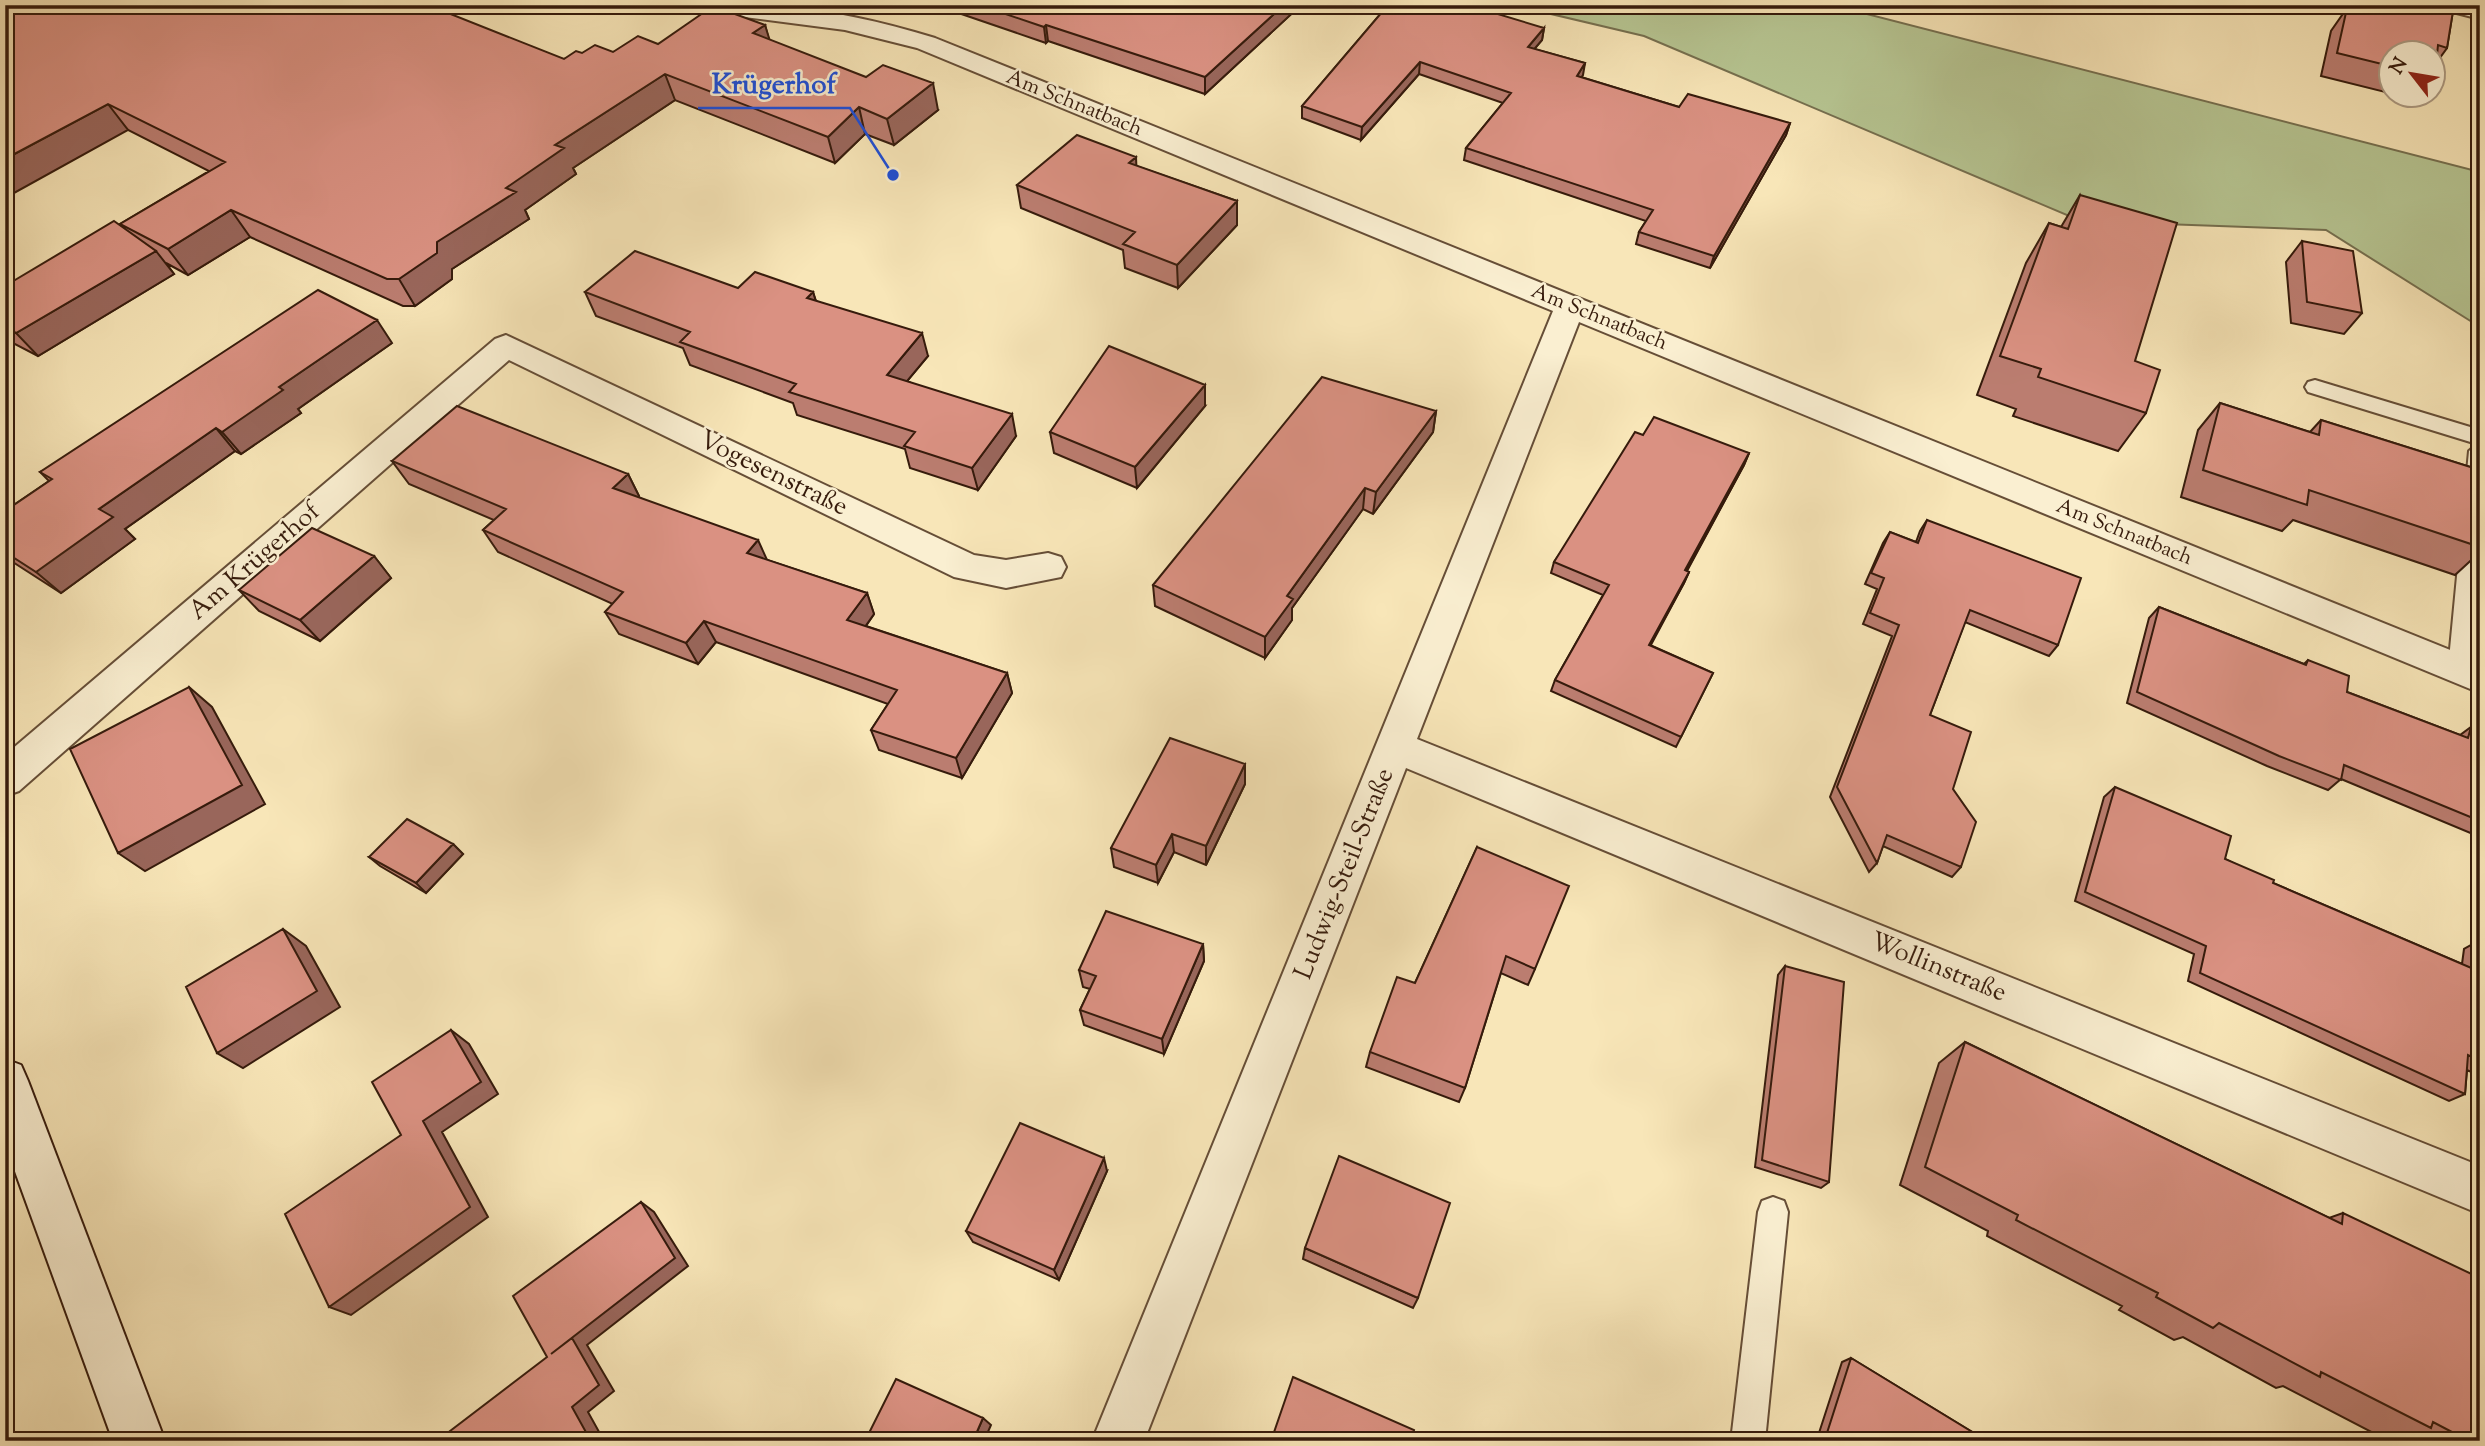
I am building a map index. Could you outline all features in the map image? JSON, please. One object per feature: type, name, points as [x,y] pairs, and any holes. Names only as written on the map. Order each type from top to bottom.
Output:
[{"type":"street","name":"Am Schnatbach","points":[[705,5],[842,22],[926,43],[2470,674]]},
{"type":"street","name":"Ludwig-Steil-Straße","points":[[1118,1441],[1570,307]]},
{"type":"street","name":"Vogesenstraße","points":[[506,346],[967,567],[1006,573],[1048,567]]},
{"type":"street","name":"Am Krügerhof","points":[[5,779],[506,346]]},
{"type":"street","name":"Wollinstraße","points":[[1396,747],[2480,1190]]},
{"type":"street","points":[[5,1081],[139,1441]]},
{"type":"lane","points":[[2444,5],[2480,14]]},
{"type":"lane","points":[[2315,387],[2480,438]]},
{"type":"lane","points":[[2470,674],[2480,451]]},
{"type":"lane","points":[[1748,1441],[1773,1212]]},
{"type":"green space","points":[[1513,5],[1832,5],[2480,172],[2480,327],[2326,230],[2081,221],[1644,36]]},
{"type":"building","points":[[21,5],[428,5],[564,59],[576,51],[582,53],[595,45],[613,52],[638,36],[658,44],[713,6],[765,25],[753,33],[866,77],[883,65],[933,83],[887,119],[859,107],[828,137],[665,74],[555,145],[564,148],[506,188],[516,192],[437,242],[437,253],[399,279],[387,279],[231,210],[168,249],[120,224],[225,162],[108,104],[5,159],[5,13]]},
{"type":"building","points":[[979,5],[1284,5],[1205,77]]},
{"type":"building","points":[[1388,5],[1468,5],[1544,28],[1528,47],[1585,63],[1577,76],[1679,107],[1688,94],[1790,123],[1714,256],[1639,232],[1653,210],[1466,148],[1511,93],[1420,62],[1362,127],[1302,106]]},
{"type":"building","points":[[2359,5],[2454,5],[2447,48],[2446,38],[2376,38],[2376,63],[2337,53],[2347,8],[2358,11]]},
{"type":"building","points":[[1077,135],[1136,157],[1129,163],[1237,201],[1177,265],[1123,244],[1135,232],[1017,185]]},
{"type":"building","points":[[2080,195],[2177,223],[2135,361],[2160,370],[2146,413],[2038,377],[2041,369],[2000,356],[2049,223],[2068,229]]},
{"type":"building","points":[[114,221],[156,251],[16,333],[5,327],[5,286]]},
{"type":"building","points":[[2302,241],[2353,251],[2362,313],[2307,302]]},
{"type":"building","points":[[635,251],[738,288],[755,272],[813,292],[807,298],[922,333],[887,375],[1012,414],[972,468],[904,446],[915,432],[789,392],[796,384],[680,342],[690,332],[585,292]]},
{"type":"building","points":[[318,290],[377,320],[279,387],[283,390],[222,432],[216,428],[99,509],[113,517],[36,572],[5,552],[5,511],[52,479],[40,472]]},
{"type":"building","points":[[1109,346],[1205,385],[1135,467],[1050,432]]},
{"type":"building","points":[[1322,377],[1436,411],[1376,492],[1365,488],[1287,596],[1293,599],[1265,637],[1153,585]]},
{"type":"building","points":[[2220,403],[2319,435],[2321,420],[2480,470],[2480,547],[2309,490],[2307,505],[2203,470]]},
{"type":"building","points":[[457,406],[628,474],[613,488],[758,540],[747,553],[867,593],[847,620],[1007,673],[956,758],[871,730],[897,690],[704,621],[686,643],[605,612],[623,592],[483,530],[506,509],[392,461]]},
{"type":"building","points":[[1654,417],[1749,453],[1685,570],[1689,572],[1649,645],[1713,673],[1681,737],[1555,680],[1609,585],[1554,562],[1635,432],[1643,435]]},
{"type":"building","points":[[1927,520],[2081,578],[2058,645],[1970,610],[1930,715],[1971,732],[1953,789],[1976,822],[1961,867],[1887,835],[1877,863],[1837,787],[1899,625],[1870,613],[1884,578],[1871,573],[1890,532],[1918,543]]},
{"type":"building","points":[[312,528],[374,556],[300,620],[239,590]]},
{"type":"building","points":[[2159,607],[2306,665],[2308,660],[2349,676],[2347,692],[2468,738],[2471,727],[2480,731],[2480,821],[2344,765],[2341,780],[2279,756],[2137,692]]},
{"type":"building","points":[[189,687],[242,785],[118,853],[70,749]]},
{"type":"building","points":[[1170,738],[1245,764],[1206,846],[1172,834],[1156,865],[1111,848]]},
{"type":"building","points":[[2115,787],[2231,836],[2225,859],[2274,880],[2273,883],[2476,970],[2480,940],[2480,1061],[2468,1055],[2465,1094],[2200,973],[2206,946],[2085,892]]},
{"type":"building","points":[[407,819],[453,844],[416,883],[369,857]]},
{"type":"building","points":[[1477,847],[1569,886],[1535,969],[1506,956],[1465,1088],[1370,1052],[1397,977],[1415,983]]},
{"type":"building","points":[[1106,911],[1203,944],[1162,1039],[1080,1010],[1096,976],[1079,970]]},
{"type":"building","points":[[283,929],[317,991],[217,1053],[186,987]]},
{"type":"building","points":[[1785,966],[1844,982],[1829,1182],[1762,1160]]},
{"type":"building","points":[[451,1030],[481,1082],[423,1121],[470,1207],[329,1307],[285,1214],[401,1135],[372,1082]]},
{"type":"building","points":[[1965,1042],[2342,1224],[2343,1213],[2480,1278],[2480,1441],[2469,1441],[2433,1422],[2431,1428],[2321,1372],[2320,1377],[2219,1323],[2213,1328],[2156,1297],[2158,1293],[2016,1220],[2018,1215],[1925,1167]]},
{"type":"building","points":[[1020,1123],[1104,1158],[1054,1270],[966,1231]]},
{"type":"building","points":[[1339,1156],[1450,1203],[1418,1298],[1305,1248]]},
{"type":"building","points":[[641,1202],[675,1258],[551,1354],[572,1338],[599,1385],[572,1407],[587,1434],[579,1441],[437,1441],[547,1357],[513,1296]]},
{"type":"building","points":[[1851,1358],[1987,1441],[1819,1441],[1821,1435],[1826,1436]]},
{"type":"building","points":[[1293,1377],[1414,1430],[1411,1441],[1271,1441]]},
{"type":"building","points":[[896,1379],[983,1418],[973,1441],[865,1441]]},
{"type":"place","name":"Krügerhof","points":[[893,175]]}]
